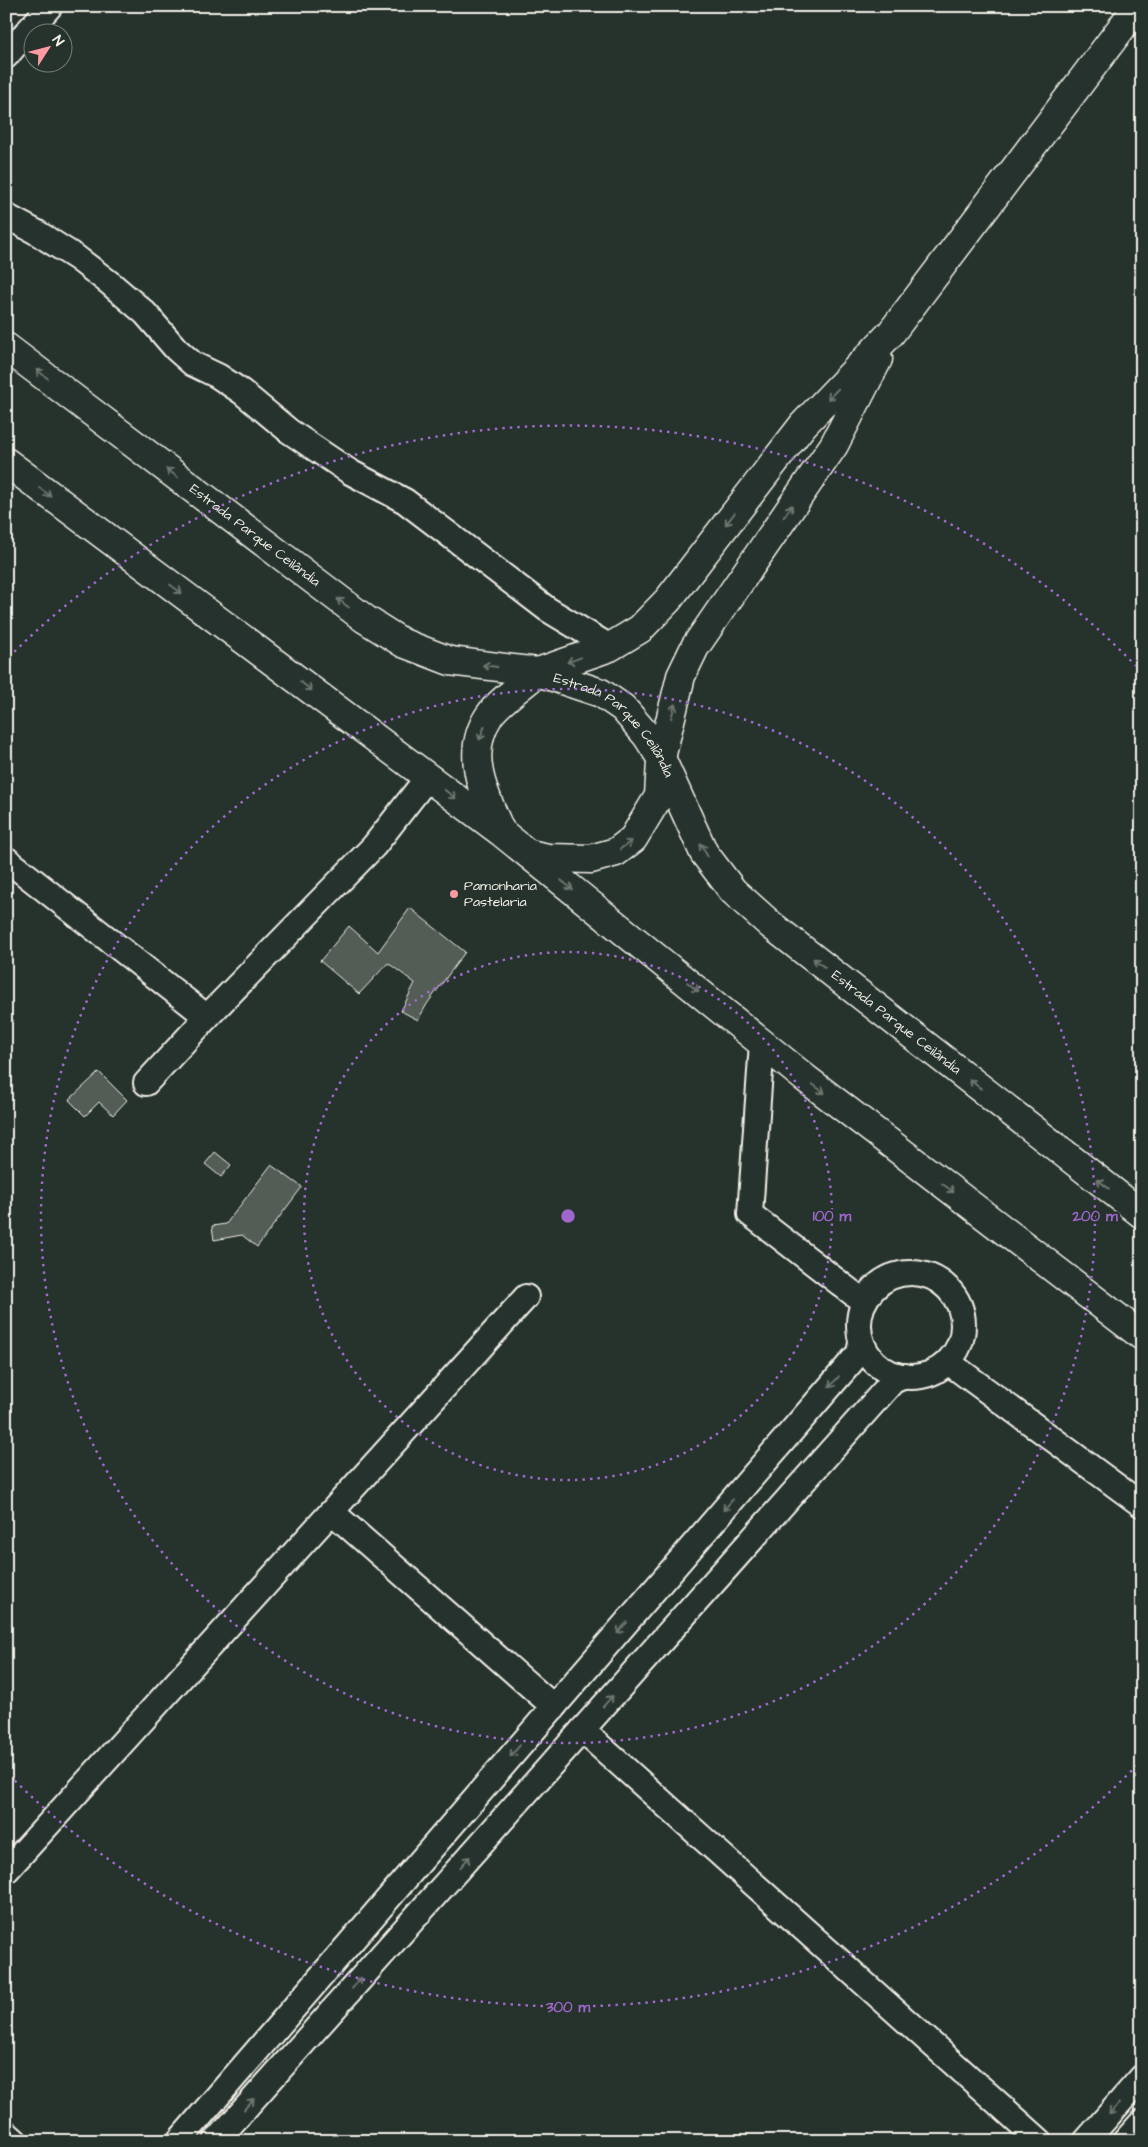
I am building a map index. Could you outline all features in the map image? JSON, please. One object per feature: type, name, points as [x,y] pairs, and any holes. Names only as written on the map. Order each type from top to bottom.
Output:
[{"type":"main road","points":[[501,832],[483,790],[476,762],[479,738],[489,716],[538,672],[610,647],[640,629],[668,600],[803,425],[891,333],[1138,6]]},
{"type":"main road","points":[[529,854],[548,858],[592,859],[616,852],[634,839],[659,796],[661,758],[681,676],[694,647],[834,445],[891,333]]},
{"type":"main road","name":"Estrada Parque Ceilândia","points":[[6,347],[365,619],[402,643],[450,661],[538,672],[601,692],[623,708],[647,736],[661,758],[704,853],[733,891],[771,925],[1142,1214]]},
{"type":"main road","points":[[6,462],[501,832],[762,1043],[1142,1336]]},
{"type":"street","points":[[6,56],[50,6]]},
{"type":"street","points":[[6,216],[68,253],[111,284],[145,313],[176,349],[193,364],[218,376],[242,392],[289,432],[350,472],[404,501],[547,609],[610,647]]},
{"type":"street","points":[[146,1083],[207,1017],[374,846],[428,777]]},
{"type":"street","points":[[6,859],[207,1017]]},
{"type":"street","points":[[762,1043],[750,1214],[864,1302]]},
{"type":"street","points":[[179,2141],[859,1353],[861,1343],[858,1325],[864,1302],[869,1293],[881,1281],[897,1274],[914,1272],[930,1276],[945,1285],[956,1298],[962,1314],[963,1331],[958,1348],[948,1362],[934,1372],[917,1377],[905,1376],[884,1370],[870,1358],[861,1343]]},
{"type":"street","points":[[6,1872],[526,1297]]},
{"type":"street","points":[[948,1362],[1142,1505]]},
{"type":"street","points":[[216,2141],[893,1381],[905,1376]]},
{"type":"street","points":[[332,1512],[554,1706]]},
{"type":"street","points":[[582,1730],[1040,2141]]},
{"type":"street","points":[[1086,2141],[1142,2077]]},
{"type":"street","points":[[1125,2141],[1142,2122]]},
{"type":"street","points":[[6,2133],[15,2141]]},
{"type":"building","points":[[410,908],[465,952],[427,1004],[418,1020],[401,1011],[415,983],[388,963],[359,994],[320,961],[349,926],[378,952]]},
{"type":"building","points":[[99,1072],[127,1100],[113,1115],[99,1102],[85,1116],[69,1100]]},
{"type":"building","points":[[215,1152],[231,1165],[221,1177],[205,1164]]},
{"type":"building","points":[[271,1165],[302,1187],[257,1247],[242,1235],[214,1240],[212,1226],[226,1224]]},
{"type":"place","name":"Pamonharia Pastelaria","points":[[454,894]]}]
